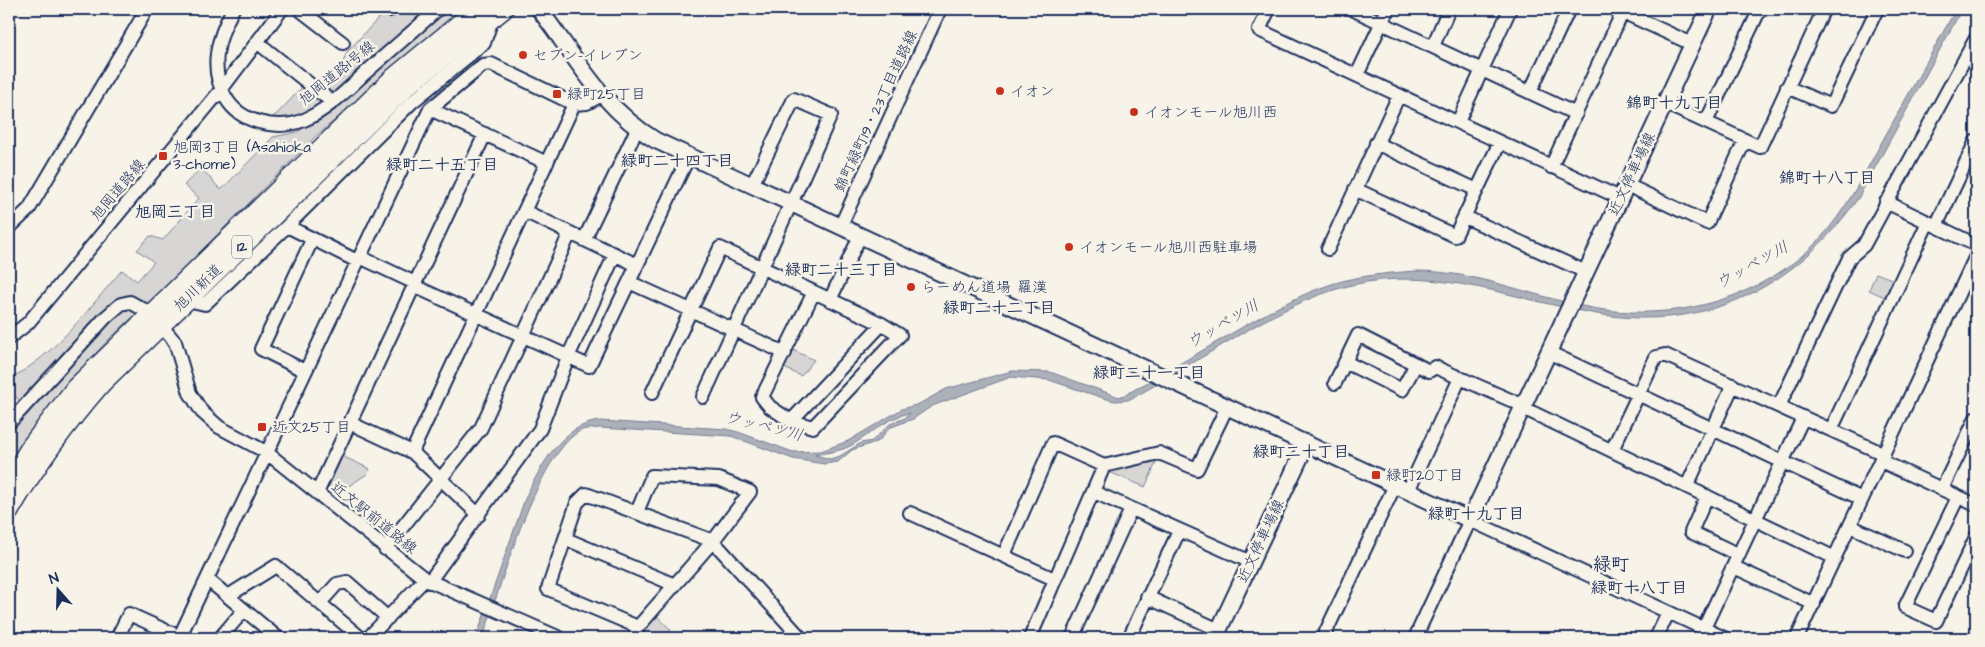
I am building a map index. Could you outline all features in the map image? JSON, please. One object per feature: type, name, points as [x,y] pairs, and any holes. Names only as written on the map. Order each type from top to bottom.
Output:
[{"type":"highway","name":"旭川新道","points":[[9,512],[37,464],[75,413],[156,319],[393,78],[477,9]]},
{"type":"highway","name":"旭川新道","points":[[9,482],[31,446],[75,388],[156,319],[186,300],[406,88],[498,13]]},
{"type":"main road","points":[[538,9],[602,96],[623,118],[637,129],[752,186],[1470,520],[1548,352]]},
{"type":"main road","name":"近文停車場線","points":[[1548,352],[1709,9]]},
{"type":"main road","name":"近文停車場線","points":[[1217,634],[1307,443]]},
{"type":"street","points":[[9,228],[29,210],[147,9]]},
{"type":"street","name":"旭岡道路1号線","points":[[233,9],[222,30],[216,57],[216,76],[227,100],[239,113],[263,124],[291,124],[304,120],[332,102],[438,9]]},
{"type":"street","name":"旭岡道路線","points":[[9,338],[28,323],[222,90],[282,9]]},
{"type":"street","points":[[299,9],[343,43]]},
{"type":"street","name":"錦町緑町19・23丁目道路線","points":[[840,227],[940,9]]},
{"type":"street","points":[[1269,9],[1260,30],[1551,167],[1708,223],[1745,140]]},
{"type":"street","points":[[1352,9],[1576,114]]},
{"type":"street","points":[[1357,75],[1388,9]]},
{"type":"street","points":[[1433,46],[1450,9]]},
{"type":"street","points":[[1458,122],[1510,9]]},
{"type":"street","points":[[1530,92],[1568,9]]},
{"type":"street","points":[[1706,122],[1760,9]]},
{"type":"street","points":[[1664,103],[1760,147],[1824,9]]},
{"type":"street","points":[[1787,87],[1830,106],[1877,9]]},
{"type":"street","points":[[1551,167],[1621,10],[1692,44]]},
{"type":"street","points":[[186,300],[205,304],[412,102],[484,43],[498,13]]},
{"type":"street","points":[[1779,406],[1849,258],[1864,245],[1976,38]]},
{"type":"street","points":[[257,42],[332,102]]},
{"type":"street","points":[[117,638],[129,614],[180,638],[266,452],[430,109],[483,65],[490,64],[574,104],[587,103],[602,96]]},
{"type":"street","points":[[1328,249],[1399,95]]},
{"type":"street","points":[[703,398],[831,115],[794,99],[752,186]]},
{"type":"street","points":[[412,452],[574,104]]},
{"type":"street","points":[[430,109],[546,163]]},
{"type":"street","points":[[584,240],[637,129]]},
{"type":"street","points":[[317,493],[485,134]]},
{"type":"street","points":[[1831,430],[1932,224],[1976,141]]},
{"type":"street","points":[[1355,189],[1455,236],[1500,142]]},
{"type":"street","points":[[1376,143],[1477,190]]},
{"type":"street","points":[[287,226],[312,240],[415,284],[588,366],[689,156]]},
{"type":"street","points":[[1886,202],[1976,245]]},
{"type":"street","points":[[524,211],[637,265]]},
{"type":"street","points":[[1464,217],[1583,278]]},
{"type":"street","points":[[385,549],[482,428],[570,233]]},
{"type":"street","points":[[830,300],[860,236]]},
{"type":"street","points":[[305,371],[261,349],[312,240]]},
{"type":"street","points":[[652,393],[720,248],[814,292],[830,300],[882,324],[900,335],[813,427],[791,421],[770,407],[762,397],[814,292]]},
{"type":"street","points":[[368,638],[427,581],[479,515],[540,429],[568,357],[615,254]]},
{"type":"street","points":[[1797,638],[1976,256]]},
{"type":"street","points":[[629,282],[785,353]]},
{"type":"street","points":[[9,423],[106,317],[121,304],[130,302],[156,319]]},
{"type":"street","name":"近文駅前道路線","points":[[156,319],[175,342],[190,393],[202,412],[219,427],[266,452],[427,581],[560,638]]},
{"type":"street","points":[[791,421],[882,324]]},
{"type":"street","points":[[1335,384],[1358,335],[1429,371],[1436,367],[1523,407],[1835,558]]},
{"type":"street","points":[[1548,352],[1862,499]]},
{"type":"street","points":[[1612,450],[1656,357],[1665,355],[1831,430],[1976,505]]},
{"type":"street","points":[[1345,362],[1402,390],[1416,364]]},
{"type":"street","points":[[1323,638],[1460,378]]},
{"type":"street","points":[[1687,486],[1733,386]]},
{"type":"street","points":[[1004,555],[1053,443],[1104,466],[1159,453],[1196,469],[1227,407]]},
{"type":"street","points":[[1704,628],[1804,418]]},
{"type":"street","points":[[1942,489],[1976,418]]},
{"type":"street","points":[[350,423],[412,452],[479,515]]},
{"type":"street","points":[[1030,638],[1104,466]]},
{"type":"street","points":[[637,512],[652,476],[719,479],[750,492],[712,541],[637,633],[548,589],[577,503],[586,494],[712,541],[801,638]]},
{"type":"street","points":[[1094,492],[1251,562]]},
{"type":"street","points":[[1707,496],[1691,532],[1736,561],[1814,604]]},
{"type":"street","points":[[1958,497],[1905,607],[1936,621],[1976,537]]},
{"type":"street","points":[[1072,638],[1131,509]]},
{"type":"street","points":[[910,513],[1054,579]]},
{"type":"street","points":[[1415,638],[1470,520],[1724,638]]},
{"type":"street","points":[[1850,526],[1905,551]]},
{"type":"street","points":[[1129,638],[1179,531]]},
{"type":"street","points":[[566,539],[675,585]]},
{"type":"street","points":[[228,596],[276,566],[361,638]]},
{"type":"street","points":[[207,579],[278,638]]},
{"type":"street","points":[[320,604],[337,584],[347,582],[388,618]]},
{"type":"street","points":[[1147,597],[1217,634]]},
{"type":"street","points":[[220,638],[244,610]]},
{"type":"street","points":[[1656,638],[1668,613]]},
{"type":"shaded area","points":[[387,9],[431,9],[315,114],[263,124],[278,113],[305,84],[317,93],[337,77],[347,52]]},
{"type":"shaded area","points":[[443,9],[467,9],[316,136],[159,293],[111,337],[70,381],[9,468],[9,429],[29,413],[9,388],[9,379],[26,369],[56,344],[84,315],[122,270],[137,281],[154,262],[137,250],[150,236],[163,240],[199,198],[184,185],[201,168],[221,190],[273,137],[297,132],[338,107]]},
{"type":"shaded area","points":[[1956,9],[1962,9],[1859,197],[1833,230],[1805,258],[1774,281],[1741,298],[1706,311],[1668,317],[1628,318],[1586,312],[1477,287],[1450,283],[1395,279],[1367,282],[1336,289],[1274,315],[1128,400],[1115,401],[1103,398],[1049,380],[1011,377],[932,406],[913,419],[889,428],[879,441],[852,450],[838,462],[824,464],[793,459],[731,436],[600,428],[583,430],[578,432],[562,447],[547,469],[509,558],[483,638],[476,638],[526,496],[554,448],[574,430],[586,424],[600,421],[726,429],[793,452],[821,451],[848,441],[902,409],[919,404],[946,389],[1012,371],[1050,372],[1119,397],[1291,300],[1325,286],[1382,274],[1417,271],[1460,275],[1587,307],[1618,311],[1649,312],[1680,309],[1711,303],[1740,293],[1768,279],[1794,262],[1818,241],[1828,229],[1854,192]],"holes":[[[910,413],[905,418],[890,424],[872,441],[861,443],[840,456],[830,459],[815,455],[847,447],[894,418]]]},
{"type":"shaded area","points":[[1876,273],[1894,280],[1887,298],[1869,290]]},
{"type":"shaded area","points":[[791,349],[814,360],[801,376],[782,367]]},
{"type":"shaded area","points":[[340,455],[370,469],[367,474],[335,495],[326,487]]},
{"type":"shaded area","points":[[1157,461],[1145,487],[1109,472]]},
{"type":"shaded area","points":[[656,615],[671,630],[663,638],[639,638],[642,631]]},
{"type":"place","name":"セブン-イレブン","points":[[523,55]]},
{"type":"place","name":"イオン","points":[[1000,91]]},
{"type":"place","name":"緑町25丁目","points":[[557,94]]},
{"type":"place","name":"イオンモール旭川西","points":[[1134,112]]},
{"type":"place","name":"旭岡3丁目 (Asahioka 3-chome)","points":[[163,156]]},
{"type":"place","name":"イオンモール旭川西駐車場","points":[[1069,247]]},
{"type":"place","name":"らーめん道場 羅漢","points":[[911,287]]},
{"type":"place","name":"近文25丁目","points":[[262,427]]},
{"type":"place","name":"緑町20丁目","points":[[1376,475]]},
{"type":"district","name":"錦町十九丁目","points":[[1674,103]]},
{"type":"district","name":"緑町二十四丁目","points":[[677,161]]},
{"type":"district","name":"緑町二十五丁目","points":[[442,165]]},
{"type":"district","name":"錦町十八丁目","points":[[1827,178]]},
{"type":"district","name":"旭岡三丁目","points":[[175,212]]},
{"type":"district","name":"緑町二十三丁目","points":[[841,270]]},
{"type":"district","name":"緑町二十二丁目","points":[[999,308]]},
{"type":"district","name":"緑町二十一丁目","points":[[1149,373]]},
{"type":"district","name":"緑町二十丁目","points":[[1301,452]]},
{"type":"district","name":"緑町十九丁目","points":[[1476,514]]},
{"type":"district","name":"緑町","points":[[1611,564]]},
{"type":"district","name":"緑町十八丁目","points":[[1639,588]]},
{"type":"water label","name":"ウッペツ川","points":[[1752,265]]},
{"type":"water label","name":"ウッペツ川","points":[[1223,324]]},
{"type":"water label","name":"ウッペツ川","points":[[764,426]]}]
